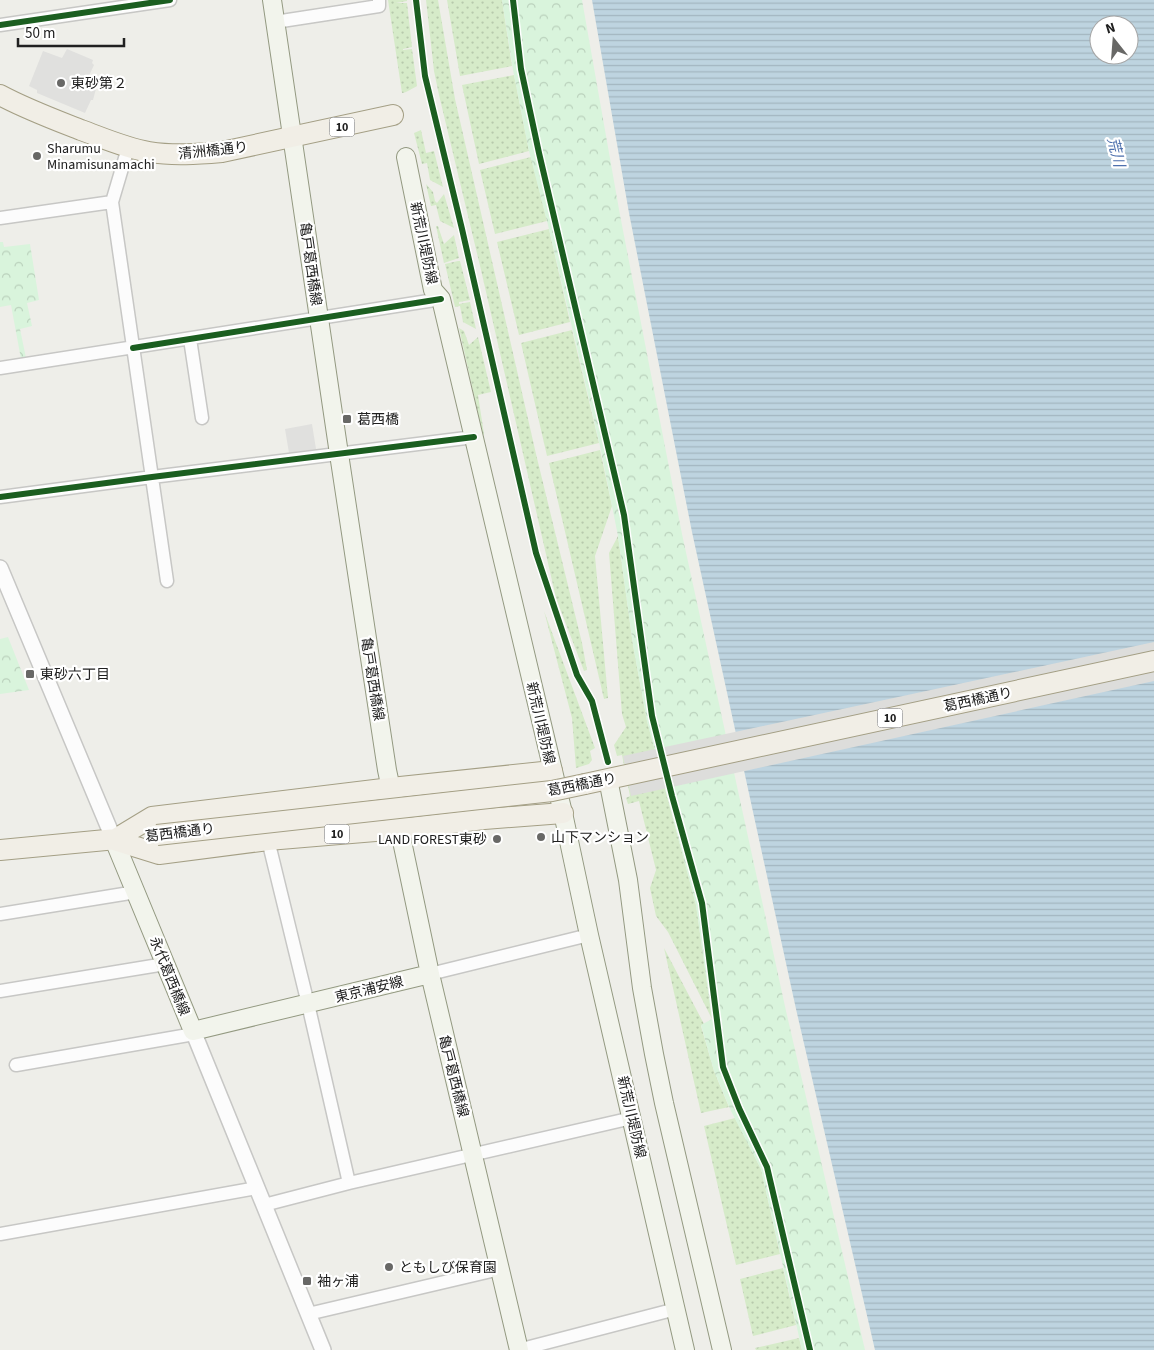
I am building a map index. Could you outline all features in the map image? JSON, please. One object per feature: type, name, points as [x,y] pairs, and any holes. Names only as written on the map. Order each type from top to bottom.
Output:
[{"type":"main road","name":"亀戸葛西橋線","points":[[272,0],[390,788],[430,974],[519,1350]]},
{"type":"main road","name":"清洲橋通り","points":[[0,95],[37,113],[128,148],[157,153],[195,155],[222,152],[292,138],[392,115]]},
{"type":"main road","name":"新荒川堤防線","points":[[406,157],[432,290],[441,299],[514,601],[685,1350]]},
{"type":"main road","name":"葛西橋通り","points":[[0,850],[114,840],[552,791],[1154,661]]},
{"type":"main road","name":"10","points":[[114,840],[152,817],[390,788],[552,771]]},
{"type":"main road","points":[[617,777],[642,988],[654,1054],[722,1350]]},
{"type":"main road","name":"10","points":[[114,840],[159,854],[268,840],[563,813]]},
{"type":"main road","name":"永代葛西橋線","points":[[114,840],[193,1033],[308,1004]]},
{"type":"main road","name":"東京浦安線","points":[[308,1004],[430,974]]},
{"type":"street","points":[[0,25],[170,0]]},
{"type":"street","points":[[276,22],[379,6],[379,0]]},
{"type":"street","points":[[128,148],[112,202],[167,581]]},
{"type":"street","points":[[0,218],[112,202]]},
{"type":"street","points":[[0,368],[441,299]]},
{"type":"street","points":[[190,339],[202,418]]},
{"type":"street","points":[[0,497],[474,437]]},
{"type":"street","points":[[0,568],[114,840]]},
{"type":"street","points":[[268,840],[349,1183]]},
{"type":"street","points":[[0,914],[136,892]]},
{"type":"street","points":[[430,974],[589,935]]},
{"type":"street","points":[[0,992],[165,964]]},
{"type":"street","points":[[16,1064],[193,1033],[323,1350]]},
{"type":"street","points":[[264,1205],[349,1183],[632,1118]]},
{"type":"street","points":[[0,1234],[257,1188]]},
{"type":"street","points":[[308,1314],[500,1269]]},
{"type":"street","points":[[519,1350],[676,1309]]},
{"type":"green space","points":[[388,0],[407,0],[396,3],[407,3],[412,47],[403,50],[412,49],[417,86],[404,93],[402,93]]},
{"type":"green space","points":[[426,0],[438,0],[455,99],[536,454],[582,643],[587,670],[584,671],[556,598],[439,95],[434,71]]},
{"type":"green space","points":[[447,0],[502,0],[512,66],[460,76]]},
{"type":"green space","points":[[502,0],[582,0],[620,215],[682,534],[786,1011],[865,1350],[802,1350],[761,1169],[731,1111],[714,1071],[701,1025],[712,1019],[696,905],[647,721],[633,645],[618,536],[600,446],[529,151]]},
{"type":"green space","points":[[514,75],[529,151],[479,164],[462,85]]},
{"type":"green space","points":[[421,130],[426,153],[434,151],[443,187],[430,180],[427,163],[422,164],[414,133]]},
{"type":"green space","points":[[531,157],[547,221],[495,234],[480,170]]},
{"type":"green space","points":[[426,184],[433,192],[437,203],[444,194],[454,228],[440,221],[436,205],[431,206]]},
{"type":"green space","points":[[436,226],[438,226],[444,244],[454,235],[459,258],[444,263]]},
{"type":"green space","points":[[549,229],[570,322],[519,335],[497,242]]},
{"type":"green space","points":[[0,242],[3,242],[4,247],[30,244],[39,300],[27,303],[32,326],[20,329],[26,358],[21,359],[11,305],[0,307]]},
{"type":"green space","points":[[460,261],[470,300],[459,302],[459,304],[470,302],[476,329],[463,322],[460,306],[455,307],[445,264]]},
{"type":"green space","points":[[459,328],[464,331],[469,345],[478,337],[491,392],[478,395],[483,435]]},
{"type":"green space","points":[[572,330],[599,443],[547,456],[521,343]]},
{"type":"green space","points":[[600,450],[612,506],[595,556],[608,698],[604,699],[549,463]]},
{"type":"green space","points":[[618,536],[633,645],[647,721],[696,905],[712,1019],[668,932],[656,916],[650,888],[656,870],[639,801],[628,804],[626,798],[630,796],[622,755],[617,756],[614,745],[626,727],[622,714],[609,553]]},
{"type":"green space","points":[[544,611],[595,748],[590,751],[592,760],[589,764],[576,768],[572,718]]},
{"type":"green space","points":[[8,637],[29,690],[0,694],[0,639]]},
{"type":"green space","points":[[664,948],[704,1024],[701,1026],[714,1071],[729,1107],[701,1113]]},
{"type":"green space","points":[[735,1118],[761,1169],[780,1254],[736,1265],[704,1126]]},
{"type":"green space","points":[[783,1268],[796,1325],[753,1336],[740,1279]]},
{"type":"green space","points":[[799,1338],[802,1350],[756,1350],[755,1348]]},
{"type":"shaded area","name":"東砂第２","points":[[67,49],[93,60],[92,63],[94,65],[87,80],[97,85],[93,100],[91,100],[85,113],[37,93],[37,90],[29,86],[43,51],[62,58]]},
{"type":"shaded area","points":[[312,424],[316,449],[289,453],[285,429]]},
{"type":"water","name":"荒川","points":[[592,0],[1154,0],[1154,1350],[875,1350],[796,1009],[692,532],[629,213]]},
{"type":"pier","points":[[1154,642],[1154,681],[631,796],[623,756]]},
{"type":"cycle path","points":[[0,25],[170,0]]},
{"type":"cycle path","points":[[416,0],[425,76],[536,553],[577,675],[592,701],[608,762]]},
{"type":"cycle path","points":[[513,0],[521,69],[539,153],[624,515],[652,716],[702,903],[723,1067],[739,1108],[767,1167],[810,1350]]},
{"type":"cycle path","points":[[133,348],[441,299]]},
{"type":"cycle path","points":[[0,497],[474,437]]},
{"type":"place","name":"東砂第２","points":[[61,83]]},
{"type":"place","name":"Sharumu Minamisunamachi","points":[[37,156]]},
{"type":"place","name":"葛西橋","points":[[347,419]]},
{"type":"place","name":"東砂六丁目","points":[[30,674]]},
{"type":"place","name":"山下マンション","points":[[541,837]]},
{"type":"place","name":"LAND FOREST東砂","points":[[497,839]]},
{"type":"place","name":"ともしび保育園","points":[[389,1267]]},
{"type":"place","name":"袖ヶ浦","points":[[307,1281]]}]
